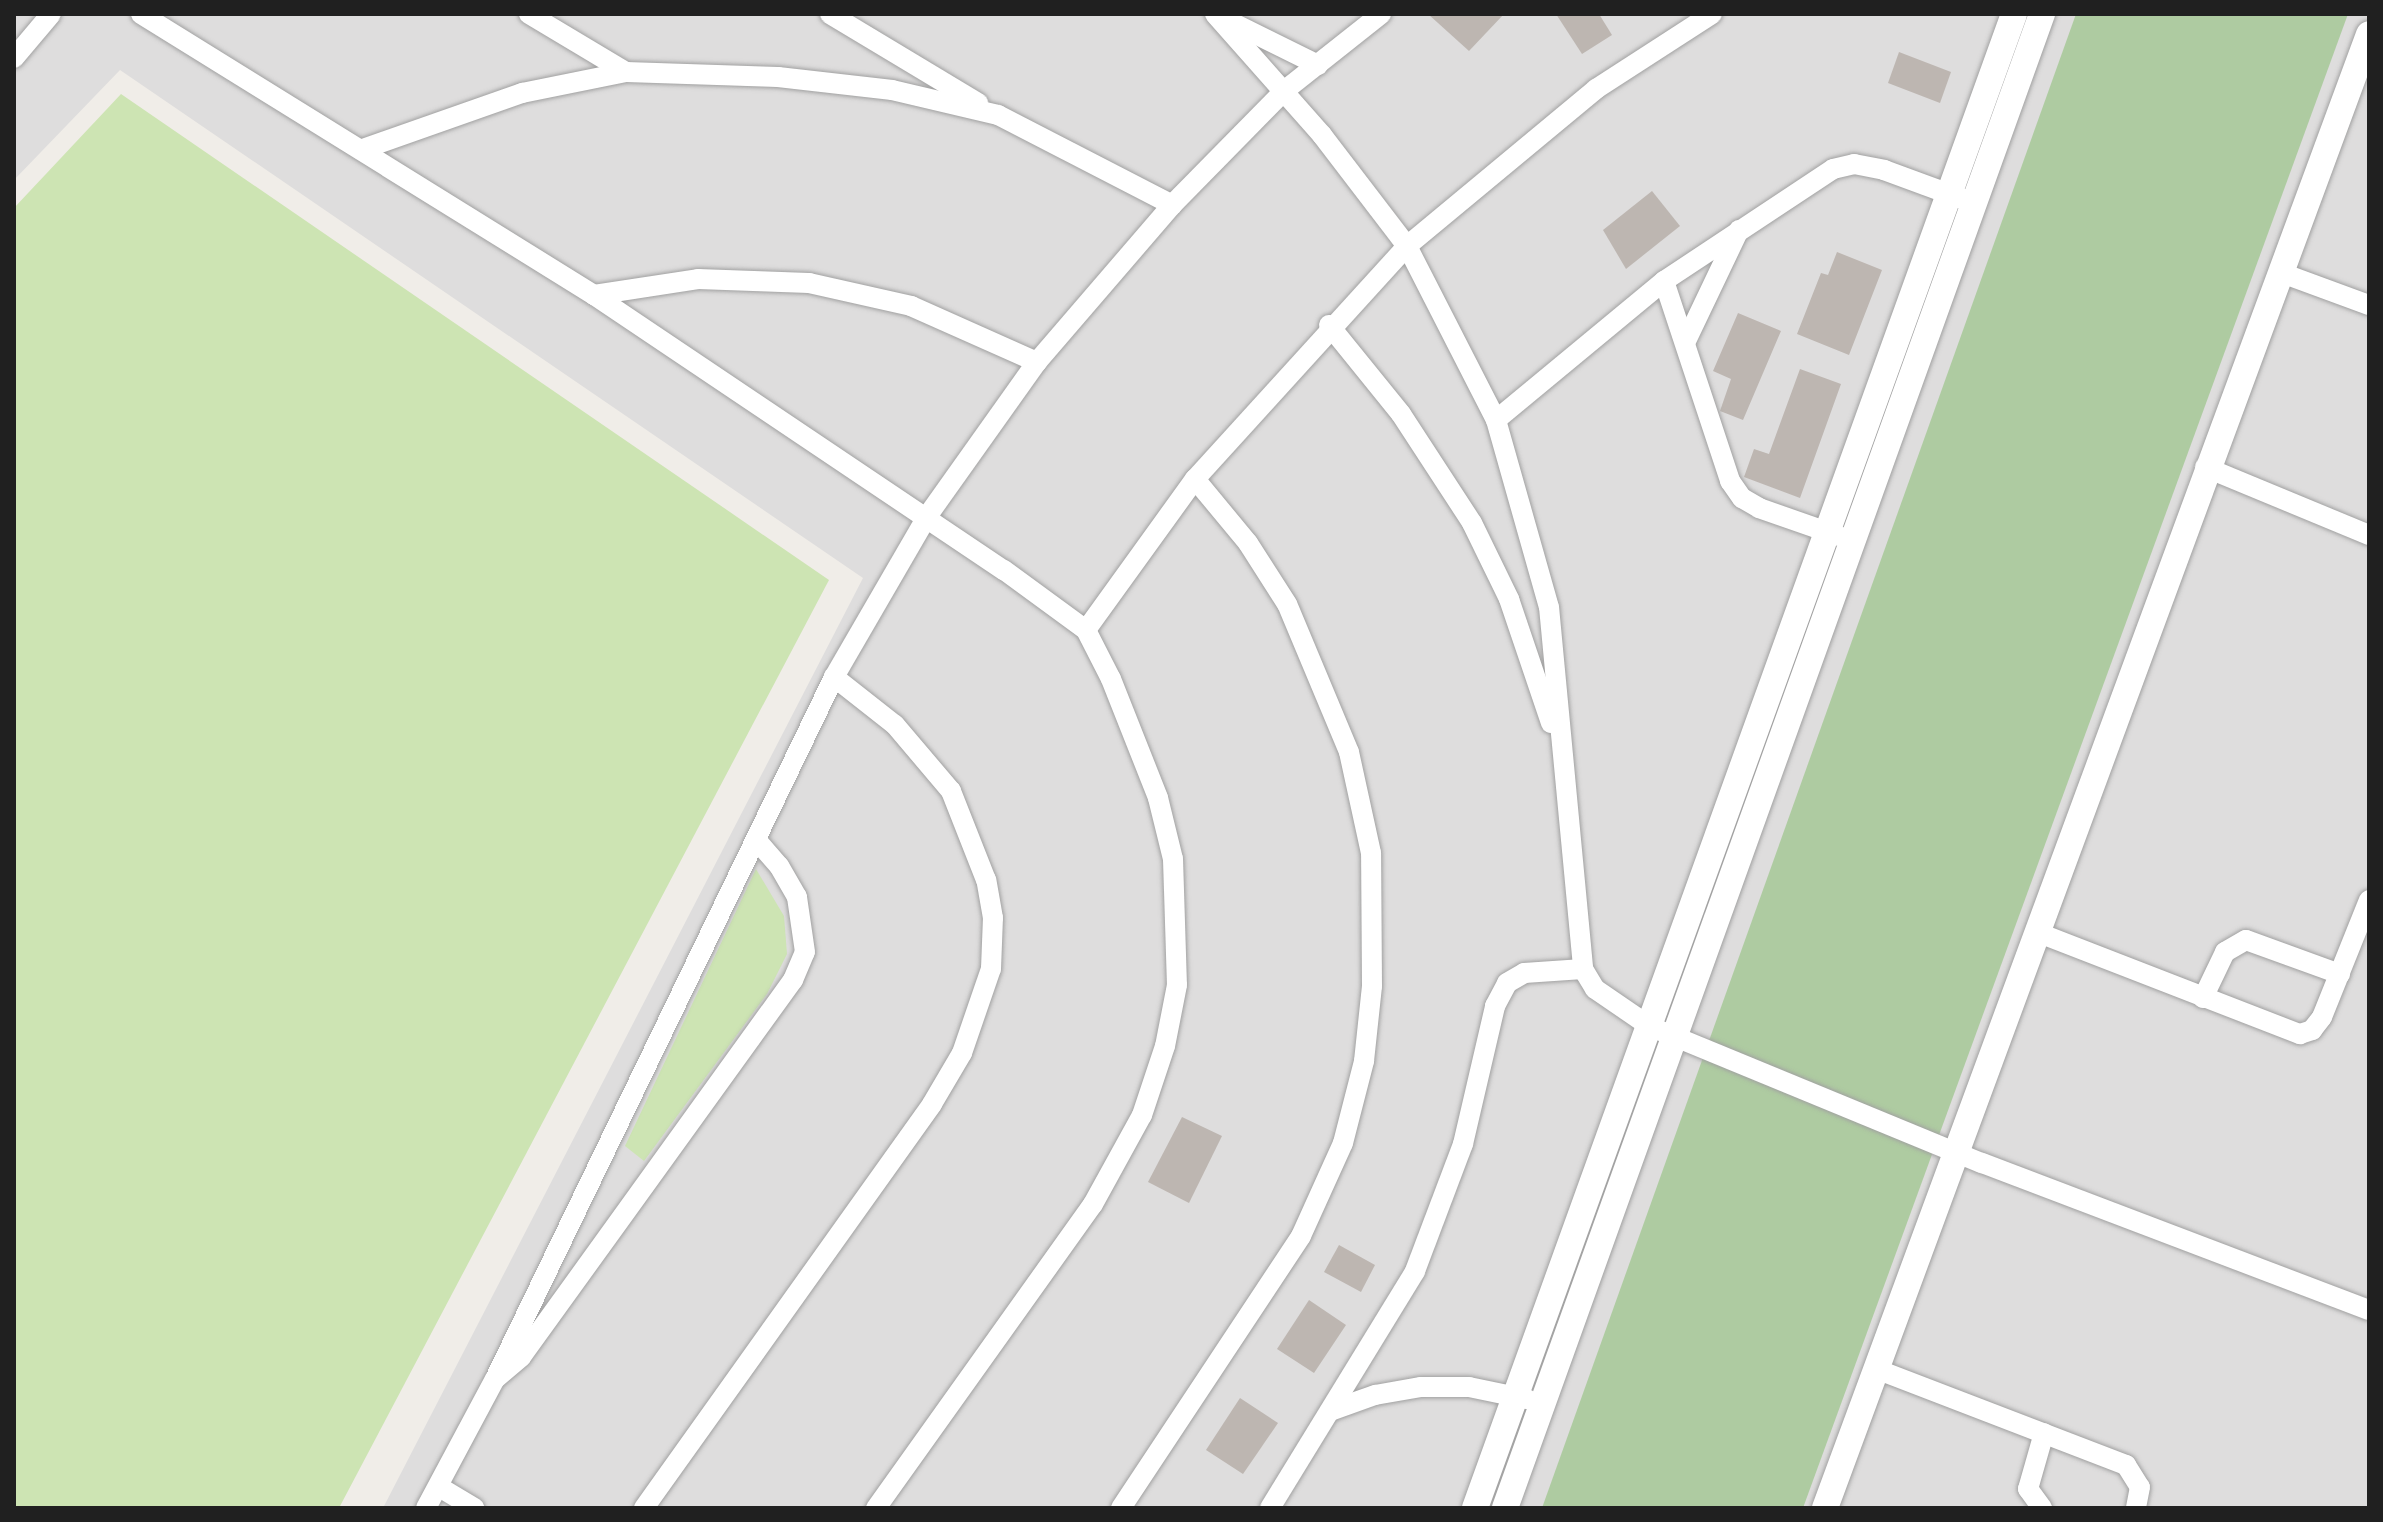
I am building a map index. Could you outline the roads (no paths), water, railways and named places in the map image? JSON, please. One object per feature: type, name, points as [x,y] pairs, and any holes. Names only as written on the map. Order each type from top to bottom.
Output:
[{"type":"street","points":[[14,58],[51,14]]},
{"type":"street","points":[[141,14],[199,55],[363,149],[594,295],[926,518],[1086,630],[1134,731],[1173,859],[1177,985],[1165,1046],[1142,1115],[1093,1204],[876,1508]]},
{"type":"street","points":[[529,14],[626,72]]},
{"type":"street","points":[[830,14],[998,115],[1172,205]]},
{"type":"street","points":[[1216,14],[1318,65]]},
{"type":"street","points":[[1216,14],[1284,91],[1407,246],[1496,420],[1549,607],[1583,969],[1613,1006],[1649,1026],[1957,1152],[2369,1310]]},
{"type":"street","points":[[426,1508],[441,1488],[495,1379],[834,677],[926,518],[1037,362],[1172,205],[1284,91],[1381,14]]},
{"type":"street","points":[[1086,630],[1195,479],[1329,325],[1407,246],[1596,89],[1712,14]]},
{"type":"street","points":[[1475,1508],[2014,14]]},
{"type":"street","points":[[1505,1508],[2042,14]]},
{"type":"street","points":[[1825,1508],[2039,933],[2205,467],[2282,273],[2369,34]]},
{"type":"street","points":[[363,149],[522,93],[626,72],[778,77],[892,90],[998,115]]},
{"type":"street","points":[[1496,420],[1664,281],[1810,181],[1854,164],[1974,203]]},
{"type":"street","points":[[1686,341],[1739,230]]},
{"type":"street","points":[[2282,273],[2369,305]]},
{"type":"street","points":[[594,295],[698,279],[809,283],[911,306],[997,339],[1037,362]]},
{"type":"street","points":[[1664,281],[1686,341],[1723,465],[1742,498],[1853,540]]},
{"type":"street","points":[[1329,325],[1401,414],[1472,523],[1509,599],[1562,758]]},
{"type":"street","points":[[2205,467],[2369,535]]},
{"type":"street","points":[[1121,1508],[1275,1282],[1307,1224],[1343,1143],[1354,1102],[1372,986],[1371,853],[1349,752],[1287,604],[1248,543],[1195,479]]},
{"type":"street","points":[[644,1508],[932,1104],[962,1053],[991,969],[993,918],[986,880],[951,791],[895,725],[834,677]]},
{"type":"street","points":[[495,1379],[521,1357],[793,980],[805,952],[797,897],[779,866],[756,840]]},
{"type":"street","points":[[2039,933],[2300,1034],[2312,1030],[2322,1017],[2369,900]]},
{"type":"street","points":[[2203,998],[2225,952],[2246,940],[2340,974]]},
{"type":"street","points":[[1270,1508],[1400,1297],[1442,1209],[1495,1006],[1507,983],[1524,973],[1583,969]]},
{"type":"street","points":[[1876,1369],[2126,1465],[2140,1487],[2136,1508]]},
{"type":"street","points":[[1330,1411],[1375,1395],[1421,1387],[1469,1387],[1542,1403]]},
{"type":"street","points":[[2042,1508],[2028,1489],[2044,1433]]},
{"type":"street","points":[[441,1488],[474,1508]]}]
